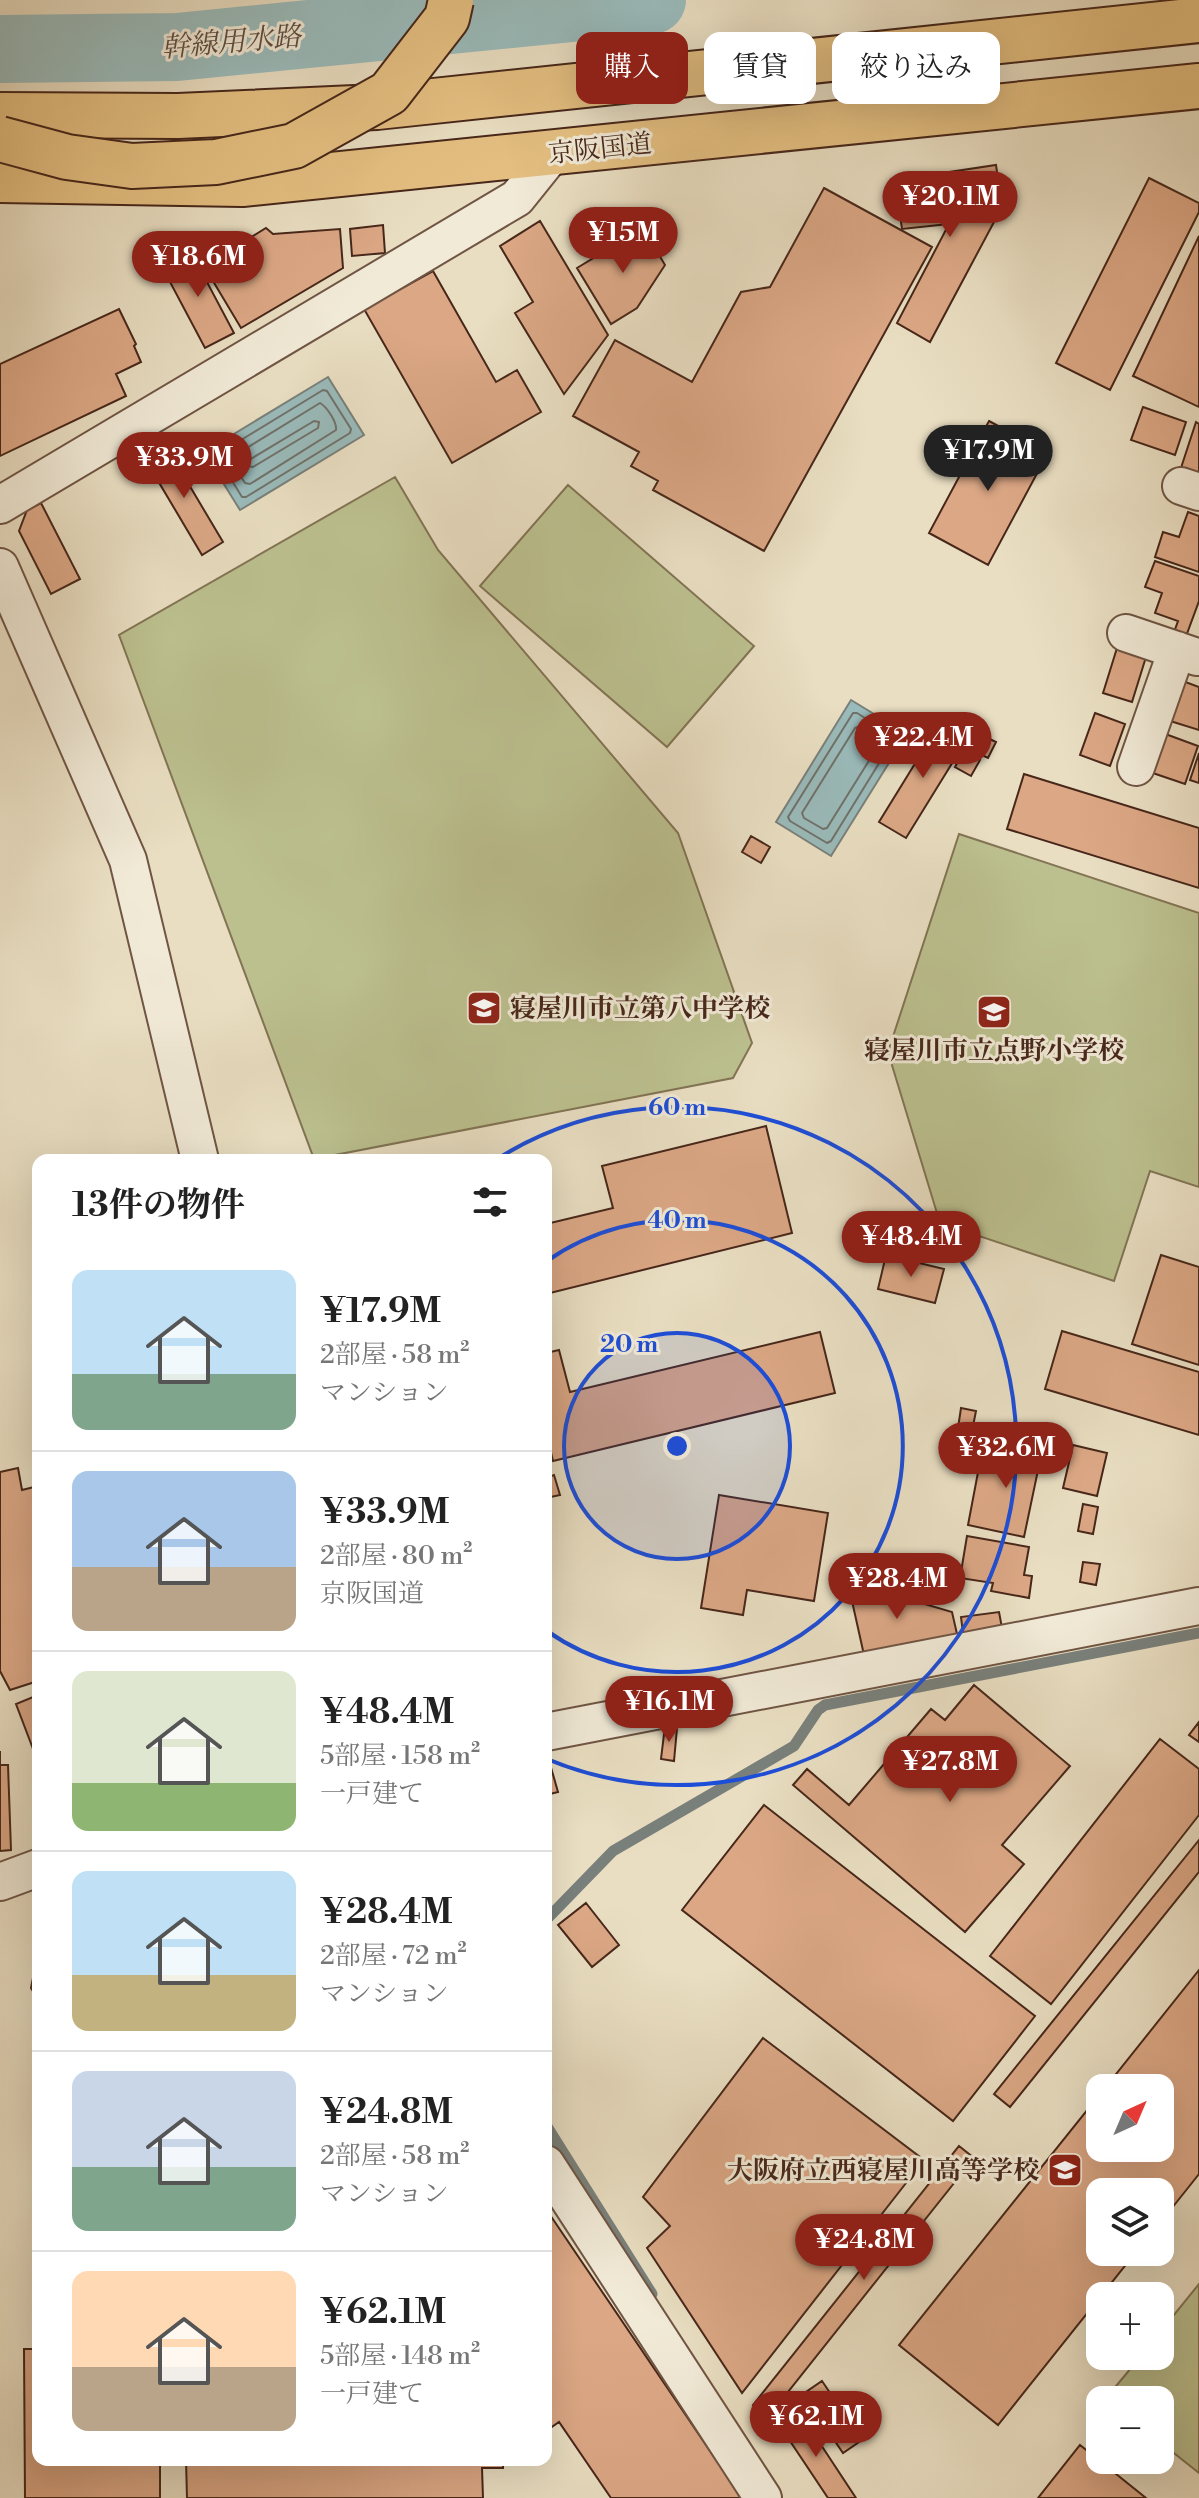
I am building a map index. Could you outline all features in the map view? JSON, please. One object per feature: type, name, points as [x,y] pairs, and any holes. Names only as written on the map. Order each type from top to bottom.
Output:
[{"type":"main road","points":[[0,139],[67,157],[132,166],[216,162],[294,146],[389,93],[447,18],[451,0]]},
{"type":"main road","points":[[0,115],[178,116],[377,107],[1199,20]]},
{"type":"main road","name":"京阪国道","points":[[0,180],[242,184],[1199,86]]},
{"type":"street","points":[[0,505],[517,198],[554,152]]},
{"type":"street","points":[[0,567],[128,860],[199,1154]]},
{"type":"street","points":[[1126,633],[1188,654],[1136,767]]},
{"type":"street","points":[[552,1731],[1199,1606]]},
{"type":"street","points":[[0,1882],[32,1870]]},
{"type":"street","points":[[552,2173],[763,2498]]},
{"type":"green space","points":[[395,477],[438,550],[678,833],[752,1043],[733,1078],[340,1154],[312,1154],[119,635]]},
{"type":"green space","points":[[568,485],[754,646],[667,747],[480,586]]},
{"type":"green space","points":[[959,834],[1199,913],[1199,1187],[1150,1171],[1114,1281],[940,1223],[888,1052]]},
{"type":"green space","points":[[1199,2284],[1199,2473],[1174,2453],[1174,2386],[1116,2386],[1129,2370],[1174,2370],[1174,2315]]},
{"type":"water","points":[[328,377],[364,435],[240,510],[204,452]]},
{"type":"water","points":[[851,700],[907,734],[831,856],[776,822]]},
{"type":"building","points":[[996,165],[1002,207],[930,342],[897,323],[949,224],[902,229],[900,215],[936,174]]},
{"type":"building","points":[[1149,178],[1199,203],[1199,212],[1110,390],[1056,363]]},
{"type":"building","points":[[824,188],[932,247],[764,551],[653,490],[658,481],[631,466],[639,452],[573,416],[615,340],[692,382],[741,292],[770,287]]},
{"type":"building","points":[[540,221],[608,335],[564,394],[515,313],[533,302],[500,246]]},
{"type":"building","points":[[383,225],[385,253],[352,256],[350,229]]},
{"type":"building","points":[[266,228],[273,234],[340,229],[343,268],[241,328],[204,266]]},
{"type":"building","points":[[643,228],[665,265],[637,308],[611,324],[577,268]]},
{"type":"building","points":[[1199,236],[1199,407],[1133,376]]},
{"type":"building","points":[[190,250],[234,333],[205,348],[161,265]]},
{"type":"building","points":[[433,271],[496,382],[517,370],[541,412],[452,463],[364,309]]},
{"type":"building","points":[[119,309],[141,362],[116,374],[126,396],[0,456],[0,364]]},
{"type":"building","points":[[1143,407],[1186,422],[1175,455],[1131,440]]},
{"type":"building","points":[[989,421],[1048,453],[988,565],[929,533]]},
{"type":"building","points":[[1196,422],[1199,424],[1199,480],[1179,474]]},
{"type":"building","points":[[166,446],[223,542],[202,555],[145,459]]},
{"type":"building","points":[[41,503],[80,579],[51,594],[19,531],[27,510]]},
{"type":"building","points":[[1188,512],[1199,516],[1199,572],[1155,557],[1163,532],[1179,537]]},
{"type":"building","points":[[1155,561],[1199,576],[1199,601],[1185,639],[1173,635],[1178,621],[1155,613],[1162,593],[1145,587]]},
{"type":"building","points":[[1117,648],[1146,657],[1132,702],[1103,693]]},
{"type":"building","points":[[1180,680],[1199,687],[1199,730],[1167,720]]},
{"type":"building","points":[[1095,713],[1125,724],[1110,766],[1080,755]]},
{"type":"building","points":[[940,723],[967,739],[906,838],[879,822]]},
{"type":"building","points":[[975,732],[996,742],[988,758],[967,748]]},
{"type":"building","points":[[1160,732],[1198,746],[1185,784],[1147,771]]},
{"type":"building","points":[[964,751],[980,760],[971,776],[955,767]]},
{"type":"building","points":[[1199,753],[1199,783],[1190,780]]},
{"type":"building","points":[[1024,774],[1199,828],[1199,888],[1007,829]]},
{"type":"building","points":[[751,836],[770,847],[761,863],[742,852]]},
{"type":"building","points":[[766,1126],[792,1233],[552,1293],[552,1223],[613,1208],[602,1166]]},
{"type":"building","points":[[886,1255],[944,1269],[935,1303],[878,1289]]},
{"type":"building","points":[[1161,1255],[1199,1267],[1199,1365],[1132,1344]]},
{"type":"building","points":[[1062,1331],[1199,1372],[1199,1435],[1045,1389]]},
{"type":"building","points":[[820,1332],[835,1393],[553,1461],[552,1352],[559,1350],[570,1392]]},
{"type":"building","points":[[961,1408],[976,1411],[972,1431],[958,1428]]},
{"type":"building","points":[[955,1436],[972,1439],[969,1455],[952,1451]]},
{"type":"building","points":[[996,1441],[1042,1451],[1024,1537],[968,1525],[979,1467],[990,1469]]},
{"type":"building","points":[[1073,1445],[1107,1453],[1097,1496],[1063,1488]]},
{"type":"building","points":[[18,1468],[22,1490],[32,1488],[32,1683],[10,1690],[0,1671],[0,1472]]},
{"type":"building","points":[[552,1476],[560,1495],[552,1497]]},
{"type":"building","points":[[719,1495],[828,1513],[814,1601],[747,1590],[743,1615],[701,1608]]},
{"type":"building","points":[[1083,1504],[1098,1507],[1093,1534],[1078,1531]]},
{"type":"building","points":[[967,1536],[1029,1547],[1024,1575],[1032,1576],[1029,1598],[991,1591],[993,1583],[960,1578]]},
{"type":"building","points":[[1083,1562],[1100,1564],[1096,1585],[1080,1582]]},
{"type":"building","points":[[870,1588],[952,1612],[957,1634],[864,1655],[850,1592]]},
{"type":"building","points":[[999,1612],[1002,1628],[963,1633],[961,1617]]},
{"type":"building","points":[[974,1685],[1070,1766],[1002,1845],[1024,1864],[965,1932],[793,1785],[807,1769],[849,1805],[931,1709],[945,1720]]},
{"type":"building","points":[[32,1697],[32,1746],[16,1704]]},
{"type":"building","points":[[1199,1722],[1199,1742],[1189,1735]]},
{"type":"building","points":[[665,1726],[677,1728],[674,1761],[661,1759]]},
{"type":"building","points":[[1160,1739],[1199,1769],[1199,1815],[1051,2004],[990,1956]]},
{"type":"building","points":[[0,1765],[8,1765],[11,1850],[0,1851]]},
{"type":"building","points":[[552,1771],[558,1792],[552,1794]]},
{"type":"building","points":[[764,1805],[1035,2016],[953,2121],[682,1910]]},
{"type":"building","points":[[1199,1840],[1199,1872],[1010,2107],[994,2094]]},
{"type":"building","points":[[586,1903],[619,1945],[592,1967],[558,1925]]},
{"type":"building","points":[[1199,1970],[1199,2174],[1174,2205],[1174,2178],[1086,2178],[1086,2266],[1125,2266],[1112,2282],[1086,2282],[1086,2315],[998,2425],[899,2345],[1086,2111],[1086,2162],[1174,2162],[1174,2074],[1116,2074]]},
{"type":"building","points":[[763,2038],[924,2160],[742,2393],[647,2248],[670,2226],[643,2197]]},
{"type":"building","points":[[959,2146],[974,2158],[768,2417],[753,2405]]},
{"type":"building","points":[[552,2218],[742,2498],[611,2498],[559,2422],[552,2427]]},
{"type":"building","points":[[24,2349],[32,2349],[32,2466],[160,2466],[160,2498],[25,2498]]},
{"type":"building","points":[[822,2381],[862,2440],[843,2453],[803,2394]]},
{"type":"building","points":[[800,2413],[856,2498],[828,2498],[780,2426]]},
{"type":"building","points":[[1080,2445],[1086,2450],[1086,2474],[1116,2474],[1146,2498],[1038,2498]]},
{"type":"building","points":[[186,2466],[503,2466],[482,2468],[483,2498],[187,2498]]},
{"type":"waterway","name":"幹線用水路","points":[[0,49],[177,47],[652,0]]},
{"type":"waterway","points":[[552,1914],[613,1851],[794,1746],[818,1710],[825,1705],[1199,1633]]},
{"type":"waterway","points":[[552,2135],[652,2294]]},
{"type":"place","name":"寝屋川市立第八中学校","points":[[484,1008]]},
{"type":"place","name":"寝屋川市立点野小学校","points":[[994,1012]]},
{"type":"place","name":"大阪府立西寝屋川高等学校","points":[[1065,2170]]}]
